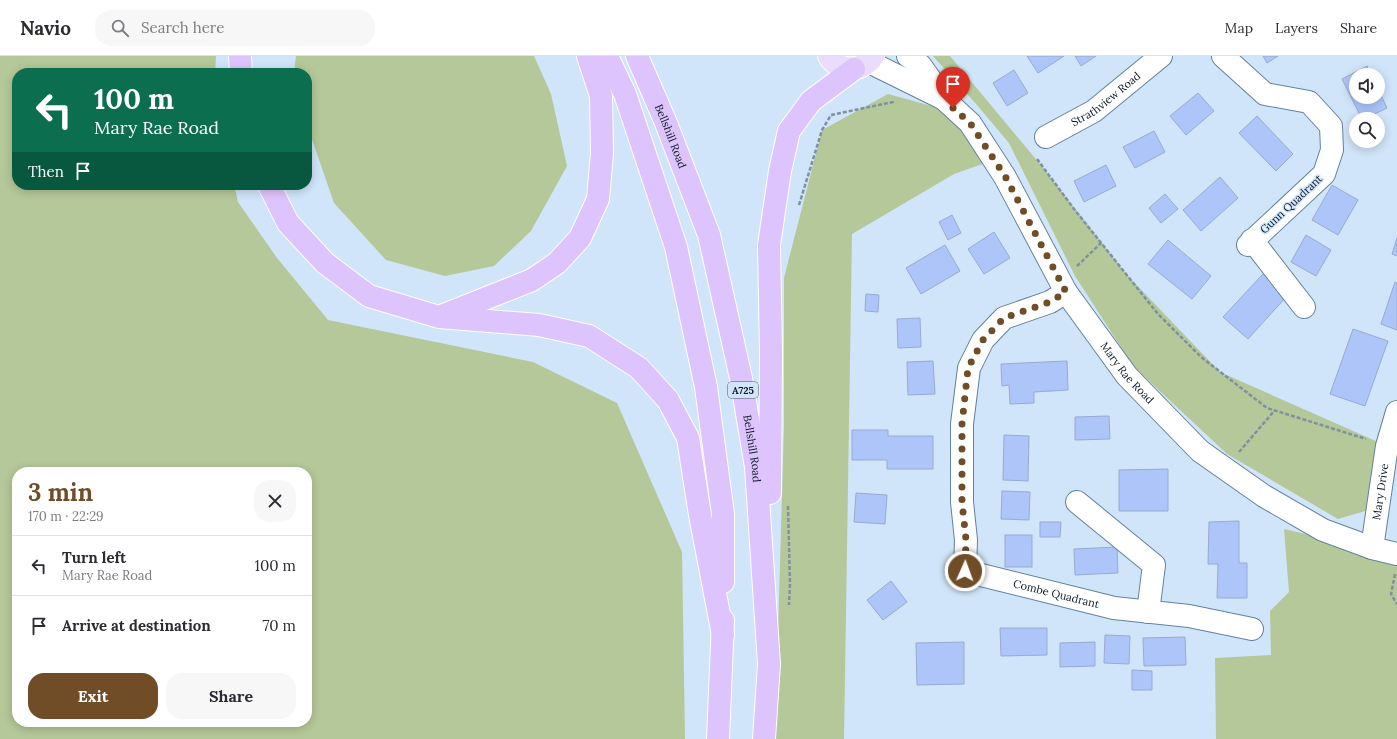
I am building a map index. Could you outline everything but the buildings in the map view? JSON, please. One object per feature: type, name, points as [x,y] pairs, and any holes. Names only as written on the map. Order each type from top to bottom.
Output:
[{"type":"highway","points":[[240,56],[241,68]]},
{"type":"highway","points":[[439,317],[532,280],[556,263],[580,238],[598,199],[602,153],[601,96],[588,56]]},
{"type":"highway","points":[[607,56],[625,94],[676,247],[706,386],[723,514],[723,634],[718,739]]},
{"type":"highway","name":"Bellshill Road","points":[[637,56],[666,122],[709,235],[739,370],[756,468],[769,664],[764,739]]},
{"type":"highway","points":[[769,664],[771,352],[770,245],[780,171],[789,131],[811,101],[866,62]]},
{"type":"highway","points":[[272,190],[288,223],[325,263],[369,296],[439,317],[539,325],[589,336],[639,368],[668,400],[688,438],[700,515],[723,634]]},
{"type":"main road","points":[[829,56],[837,65],[845,68],[866,62]]},
{"type":"street","name":"Mary Rae Road","points":[[908,56],[920,65],[945,100],[970,123],[1005,176],[1064,287],[1127,376],[1200,451],[1264,496],[1323,530],[1372,548],[1396,560]]},
{"type":"street","name":"Strathview Road","points":[[1046,137],[1094,111],[1161,56]]},
{"type":"street","name":"Gunn Quadrant","points":[[1223,56],[1265,94],[1309,102],[1331,126],[1332,150],[1324,174],[1250,243],[1304,307]]},
{"type":"street","name":"Mary Rae Road","points":[[866,62],[945,100]]},
{"type":"street","name":"Combe Quadrant","points":[[1064,287],[1050,302],[1004,318],[983,340],[968,368],[962,424],[962,502],[966,540],[965,571],[1114,608],[1189,616],[1252,629]]},
{"type":"street","name":"Mary Drive","points":[[1372,548],[1388,446],[1397,412]]},
{"type":"street","points":[[1077,502],[1154,565],[1148,612]]},
{"type":"path","points":[[797,211],[822,130],[831,115],[893,102]]},
{"type":"path","points":[[1037,159],[1074,209],[1158,314],[1201,357],[1267,408],[1388,446]]},
{"type":"path","points":[[1064,287],[1101,243]]},
{"type":"path","points":[[1225,469],[1275,410]]},
{"type":"path","points":[[788,500],[790,584],[789,607]]},
{"type":"path","points":[[1396,560],[1391,594],[1397,604]]},
{"type":"green space","points":[[0,56],[216,56],[215,68],[12,68],[12,190],[235,190],[238,202],[277,258],[328,320],[533,362],[617,403],[682,552],[685,739],[0,739]]},
{"type":"green space","points":[[296,56],[534,56],[551,94],[567,166],[531,231],[494,266],[445,276],[386,260],[334,203],[312,139],[312,68],[295,68]]},
{"type":"green space","points":[[933,56],[950,56],[1044,169],[1127,275],[1220,372],[1387,446],[1372,509],[1338,519],[1227,454],[1133,366],[1075,276],[1009,143]]},
{"type":"green space","points":[[888,94],[946,110],[988,162],[954,174],[852,234],[844,739],[775,739],[784,424],[784,278],[822,130]]},
{"type":"green space","points":[[1284,529],[1397,555],[1397,739],[1216,739],[1215,658],[1271,655],[1270,611],[1289,592]]},
{"type":"route","points":[[953,108],[970,123],[1005,176],[1066,292],[1050,302],[1004,318],[983,340],[968,368],[962,424],[962,502],[966,540],[965,571]]}]
